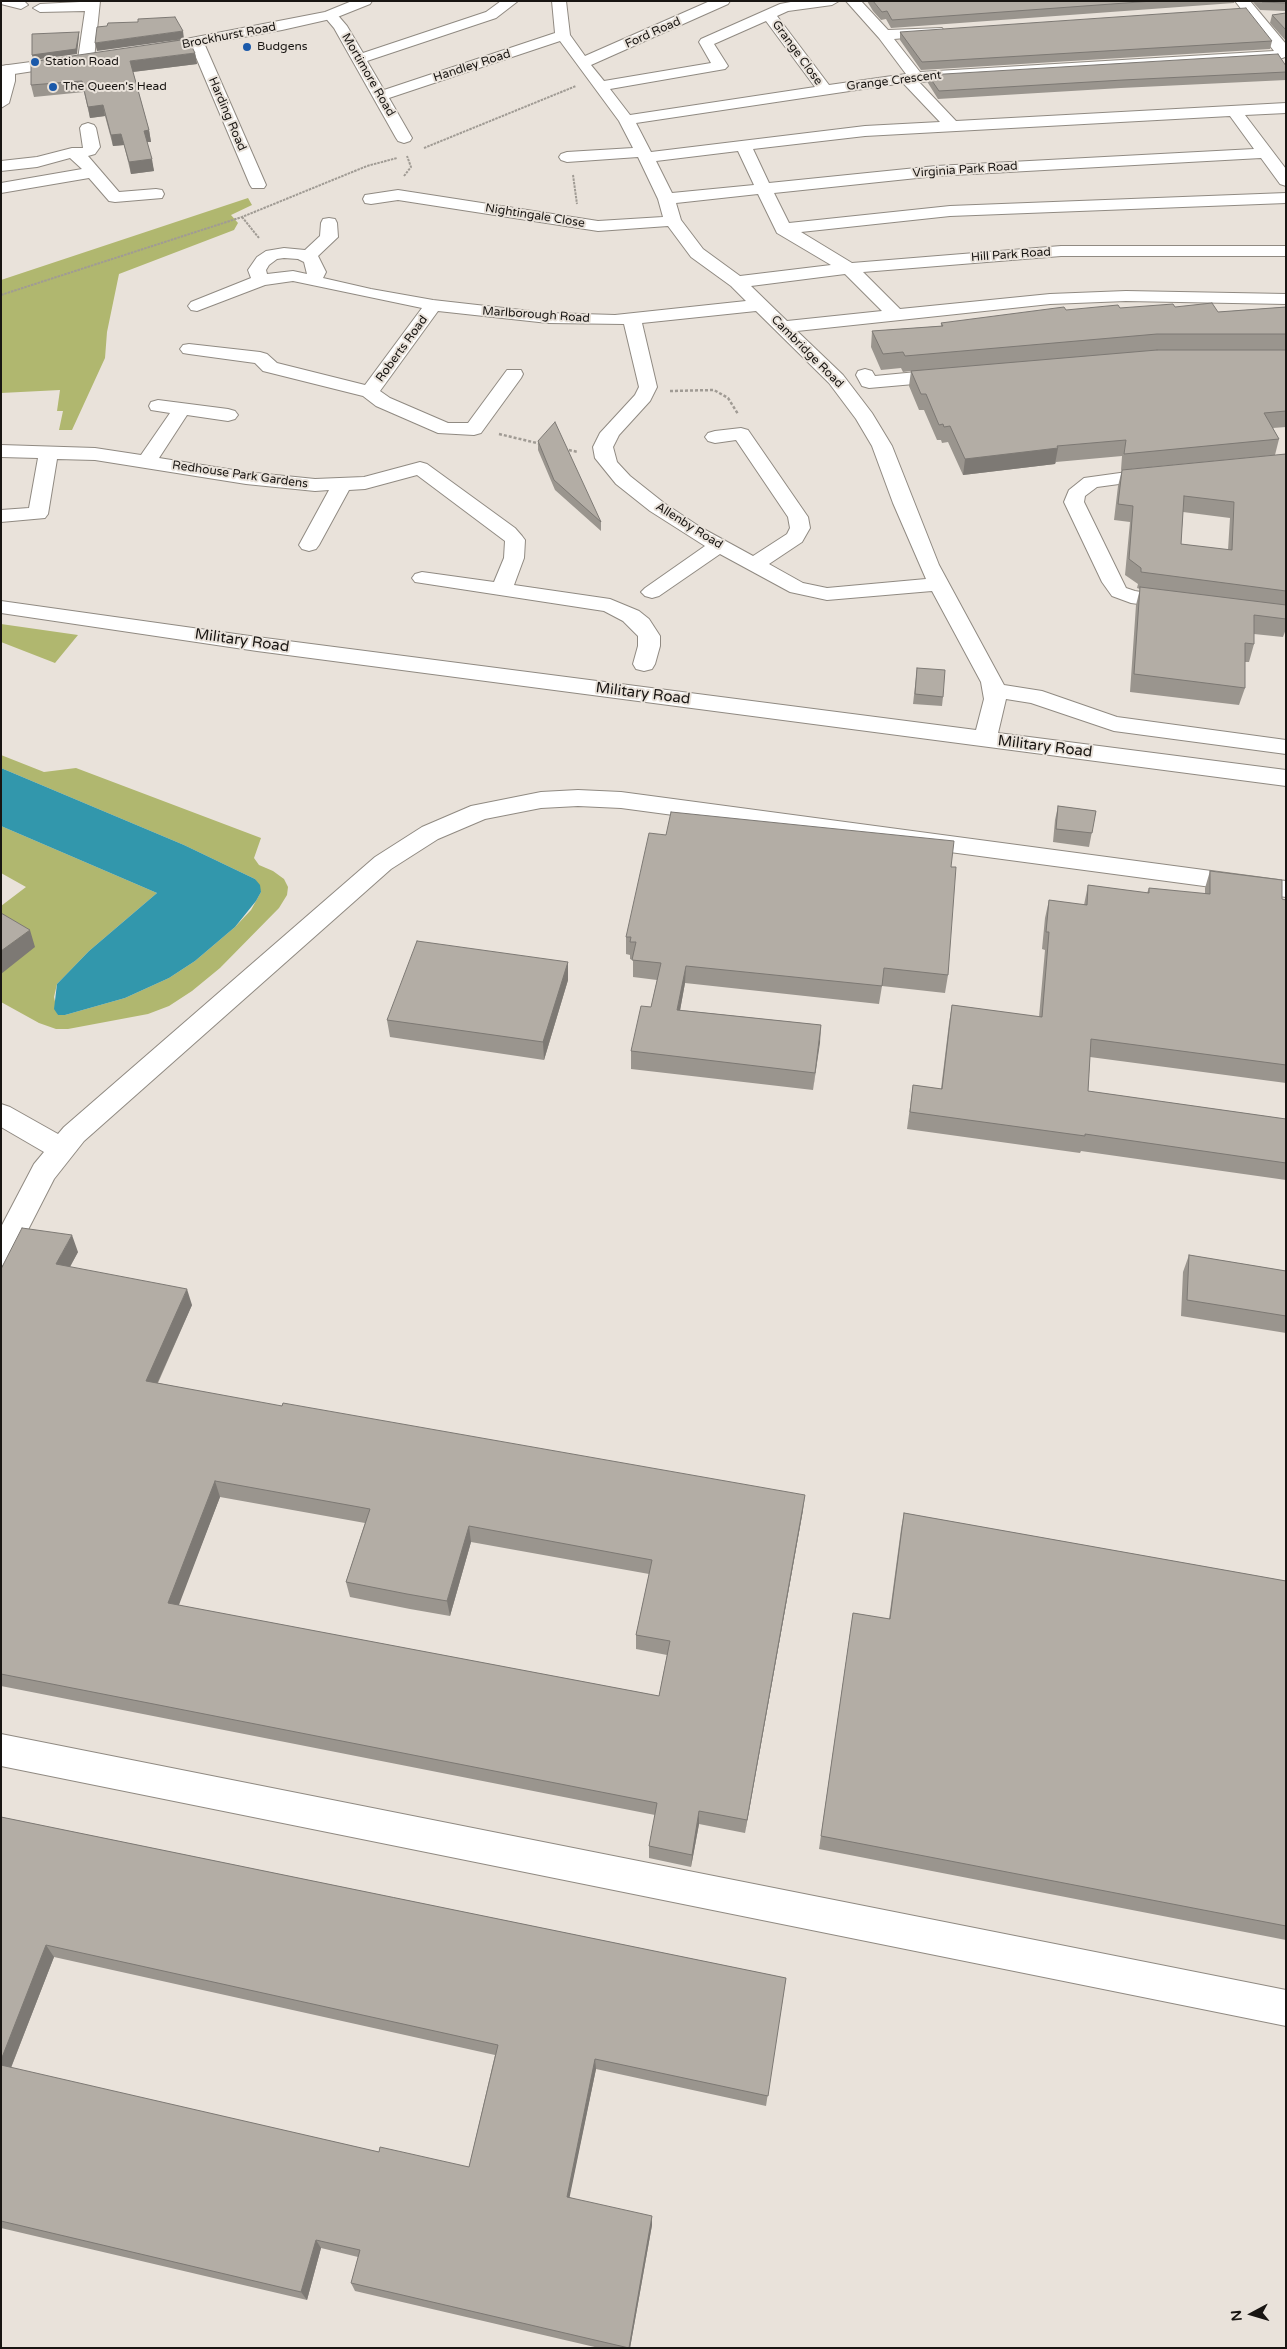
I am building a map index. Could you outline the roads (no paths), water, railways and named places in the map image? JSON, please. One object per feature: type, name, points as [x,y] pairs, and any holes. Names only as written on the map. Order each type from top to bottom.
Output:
[{"type":"street","points":[[6,1],[21,5]]},
{"type":"street","name":"Brockhurst Road","points":[[141,51],[197,43],[330,14],[365,1]]},
{"type":"street","points":[[358,59],[491,14],[511,1]]},
{"type":"street","name":"Cambridge Road","points":[[559,1],[563,35],[626,120],[645,154],[666,199],[673,221],[697,253],[737,282],[840,384],[882,446],[903,503],[939,584],[991,679],[994,691],[994,704],[985,739]]},
{"type":"street","name":"Ford Road","points":[[582,63],[723,1]]},
{"type":"street","points":[[597,83],[720,66],[706,42],[785,7],[832,1]]},
{"type":"street","points":[[853,1],[884,35],[912,78],[951,125]]},
{"type":"street","points":[[40,8],[93,4],[86,59]]},
{"type":"street","points":[[1229,10],[1248,9],[1270,16]]},
{"type":"street","points":[[1248,9],[1280,47],[1281,57]]},
{"type":"street","name":"Mortimore Road","points":[[330,14],[340,26],[404,138]]},
{"type":"street","name":"Grange Close","points":[[770,15],[826,90]]},
{"type":"street","points":[[884,35],[954,29]]},
{"type":"street","name":"Handley Road","points":[[380,96],[563,35]]},
{"type":"street","name":"Harding Road","points":[[197,43],[258,185]]},
{"type":"street","points":[[1,103],[6,89],[4,71],[104,57]]},
{"type":"street","name":"Grange Crescent","points":[[626,120],[912,78],[1132,62],[1281,57]]},
{"type":"street","points":[[567,157],[645,154],[854,132],[951,125],[1286,108]]},
{"type":"street","points":[[1234,111],[1286,181]]},
{"type":"street","points":[[76,155],[89,151],[92,147],[88,128]]},
{"type":"street","points":[[743,145],[783,229],[849,268],[896,315]]},
{"type":"street","points":[[1,166],[37,162],[72,152],[115,197],[156,194]]},
{"type":"street","name":"Virginia Park Road","points":[[666,199],[936,171],[1266,153]]},
{"type":"street","points":[[1,188],[92,172]]},
{"type":"street","name":"Nightingale Close","points":[[371,199],[397,191],[598,226],[673,221]]},
{"type":"street","points":[[783,229],[950,211],[1286,198]]},
{"type":"street","points":[[308,256],[329,237],[329,223]]},
{"type":"street","name":"Hill Park Road","points":[[737,282],[849,268],[1061,251],[1286,251]]},
{"type":"street","points":[[261,280],[257,270],[263,261],[272,255],[294,253],[308,256],[316,268],[314,279]]},
{"type":"street","name":"Marlborough Road","points":[[197,306],[261,280],[285,276],[314,279],[371,294],[434,305],[548,318],[632,319],[761,305]]},
{"type":"street","points":[[782,327],[1050,299],[1095,297],[1286,299]]},
{"type":"street","name":"Roberts Road","points":[[370,392],[434,305]]},
{"type":"street","name":"Allenby Road","points":[[632,319],[648,387],[643,397],[605,440],[603,452],[609,466],[623,480],[657,507],[719,546],[789,585],[816,593],[840,593],[939,584]]},
{"type":"street","points":[[189,349],[260,358],[270,367],[370,392],[383,402],[445,429],[474,429],[514,374]]},
{"type":"street","points":[[840,384],[966,374]]},
{"type":"street","points":[[158,406],[228,415]]},
{"type":"street","name":"Redhouse Park Gardens","points":[[147,462],[182,410]]},
{"type":"street","points":[[715,437],[741,434],[798,517],[800,528],[795,538],[787,545],[753,565]]},
{"type":"street","name":"Redhouse Park Gardens","points":[[1,451],[49,451],[104,455],[295,484],[342,486],[382,479],[420,468],[439,460]]},
{"type":"street","points":[[1,516],[37,523],[49,451]]},
{"type":"street","points":[[420,468],[508,532],[515,540],[514,558],[502,589]]},
{"type":"street","points":[[1180,472],[1091,482],[1076,494],[1074,502],[1112,582],[1121,594],[1198,606]]},
{"type":"street","points":[[309,545],[342,486]]},
{"type":"street","points":[[652,592],[719,546]]},
{"type":"street","points":[[422,578],[610,605],[631,616],[641,624],[648,636],[649,646],[644,664]]},
{"type":"street","name":"Military Road","points":[[1,607],[257,644],[1286,778]]},
{"type":"street","points":[[994,691],[1034,696],[1114,724],[1286,747]]},
{"type":"street","points":[[1,1255],[44,1172],[61,1149],[90,1120],[383,863],[406,847],[444,826],[479,812],[541,800],[569,798],[637,802],[1286,889]]},
{"type":"street","points":[[1,1114],[61,1149]]},
{"type":"street","points":[[1,1750],[1286,2008]]},
{"type":"water","points":[[1,768],[184,845],[255,879],[260,885],[261,892],[235,927],[195,961],[169,978],[125,998],[65,1015],[58,1015],[54,1009],[57,984],[89,951],[157,893],[1,826]]},
{"type":"place","name":"Budgens","points":[[247,47]]},
{"type":"place","name":"Station Road","points":[[35,62]]},
{"type":"place","name":"The Queen's Head","points":[[53,87]]}]
